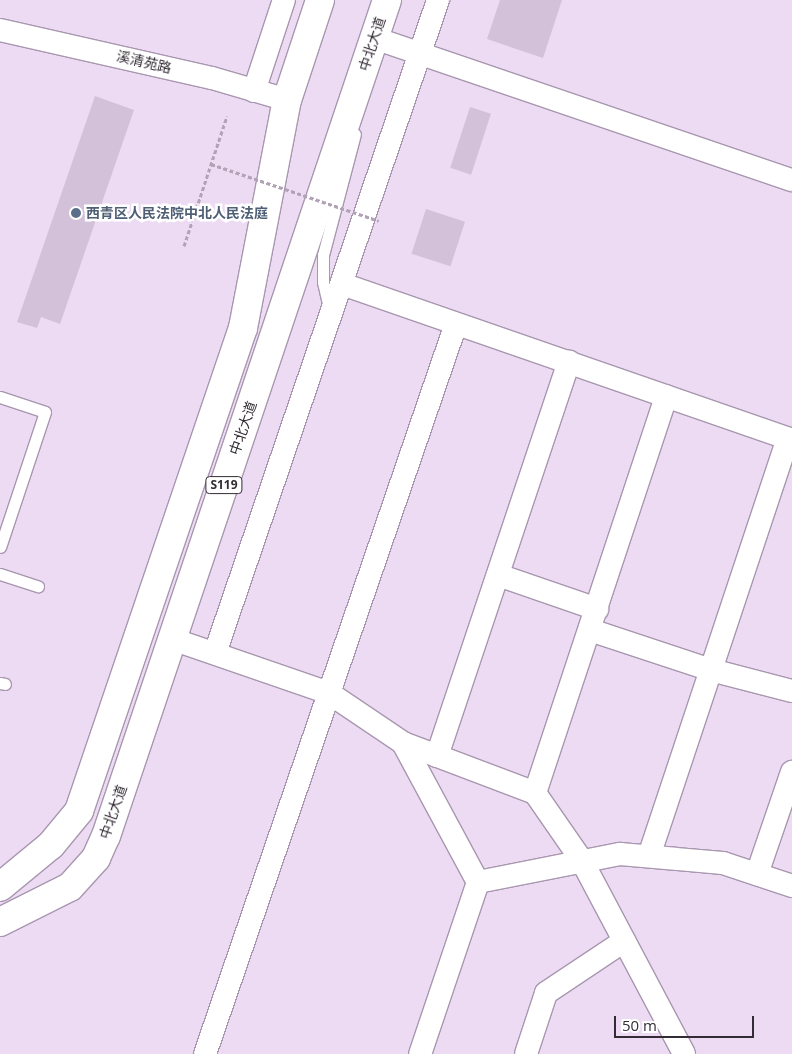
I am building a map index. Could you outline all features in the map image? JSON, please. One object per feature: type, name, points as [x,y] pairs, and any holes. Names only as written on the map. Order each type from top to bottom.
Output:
[{"type":"highway","name":"S119","points":[[0,887],[51,845],[79,811],[243,328],[287,100],[320,0]]},
{"type":"highway","name":"中北大道","points":[[0,922],[70,887],[96,858],[172,639],[387,0]]},
{"type":"street","points":[[254,91],[284,0]]},
{"type":"street","points":[[215,653],[438,0]]},
{"type":"street","name":"溪清苑路","points":[[0,30],[212,78],[287,100]]},
{"type":"street","points":[[374,38],[792,180]]},
{"type":"street","points":[[342,284],[790,439],[649,856]]},
{"type":"street","points":[[205,1054],[456,324]]},
{"type":"street","points":[[437,756],[569,362]]},
{"type":"street","points":[[535,793],[666,396]]},
{"type":"street","points":[[498,575],[593,620],[712,670],[792,691]]},
{"type":"street","points":[[172,639],[329,693],[403,743],[535,793],[582,861],[684,1054]]},
{"type":"street","points":[[403,743],[478,882],[420,1054]]},
{"type":"street","points":[[757,874],[792,772]]},
{"type":"street","points":[[478,882],[620,854],[723,862],[792,886]]},
{"type":"street","points":[[526,1054],[546,993],[624,941]]},
{"type":"lane","points":[[331,317],[322,282],[323,255],[359,116],[363,73]]},
{"type":"lane","points":[[0,397],[45,412],[0,547]]},
{"type":"lane","points":[[0,574],[38,586]]},
{"type":"path","points":[[184,246],[227,116]]},
{"type":"path","points":[[210,164],[379,221]]},
{"type":"building","points":[[500,0],[562,0],[543,58],[487,39]]},
{"type":"building","name":"西青区人民法院中北人民法庭","points":[[95,96],[134,110],[60,324],[41,317],[37,328],[17,322]]},
{"type":"building","points":[[470,107],[491,114],[471,175],[450,168]]},
{"type":"building","points":[[426,209],[465,222],[450,266],[411,254]]},
{"type":"place","name":"西青区人民法院中北人民法庭","points":[[76,213]]}]
